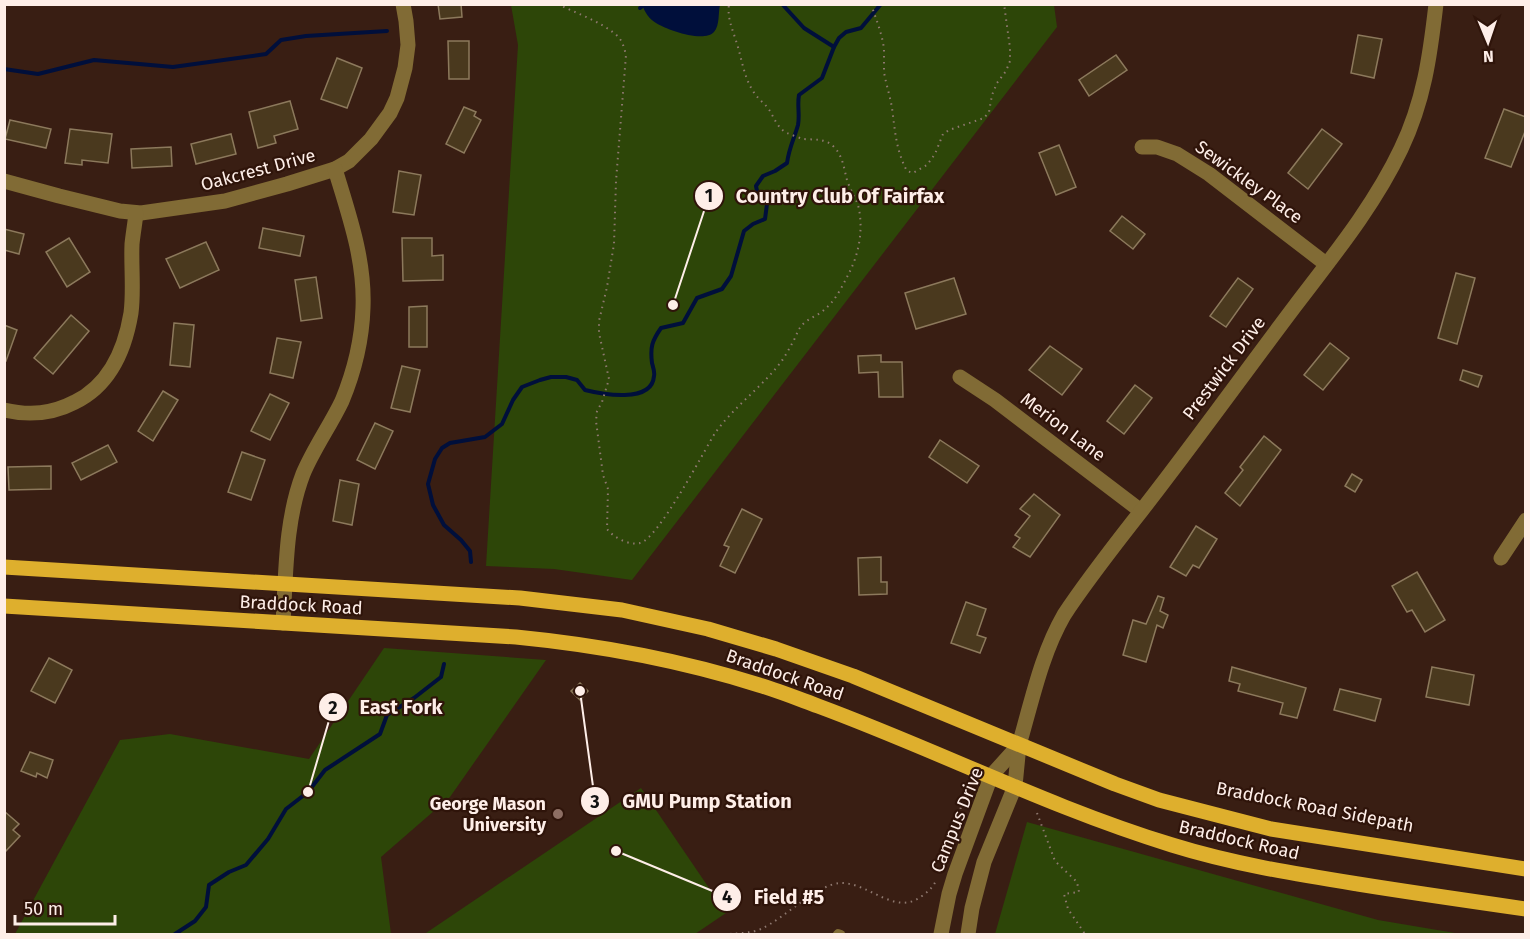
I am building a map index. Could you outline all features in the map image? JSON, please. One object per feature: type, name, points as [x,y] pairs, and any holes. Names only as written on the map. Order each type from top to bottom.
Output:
[{"type":"main road","name":"Braddock Road","points":[[4,567],[520,597],[622,610],[708,628],[776,649],[852,676],[1159,800],[1271,829],[1526,868]]},
{"type":"main road","name":"Braddock Road","points":[[4,606],[516,638],[552,641],[654,657],[761,685],[861,722],[1103,822],[1220,859],[1323,879],[1526,909]]},
{"type":"street","name":"Oakcrest Drive","points":[[4,181],[58,196],[136,213],[225,201],[335,169],[349,161],[371,138],[390,113],[397,98],[402,85],[408,45],[403,4]]},
{"type":"street","name":"Prestwick Drive","points":[[1019,745],[1045,655],[1056,629],[1141,511],[1347,238],[1383,184],[1402,148],[1425,83],[1431,53],[1436,4]]},
{"type":"street","name":"Sewickley Place","points":[[1142,147],[1157,147],[1177,154],[1209,174],[1326,264]]},
{"type":"street","points":[[283,623],[288,539],[297,493],[312,455],[342,401],[362,328],[363,292],[359,254],[335,169]]},
{"type":"street","points":[[4,410],[22,414],[52,411],[84,398],[106,377],[124,343],[131,313],[132,245],[136,213]]},
{"type":"street","name":"Merion Lane","points":[[960,377],[995,400],[1141,511]]},
{"type":"street","points":[[1501,558],[1526,520]]},
{"type":"street","points":[[968,934],[984,862],[1015,786],[1019,745]]},
{"type":"street","name":"Campus Drive","points":[[941,934],[955,874],[991,776],[1019,745]]},
{"type":"path","points":[[558,4],[615,34],[624,45],[627,55],[616,181],[614,244],[607,287],[598,321],[609,379],[597,411],[596,421],[603,475],[608,489],[607,529],[621,540],[640,543],[654,531],[670,511],[701,455],[724,422],[778,366],[804,323],[828,308],[849,274],[859,245],[860,218],[840,155],[827,142],[817,138],[800,138],[788,133],[779,126],[756,95],[744,71],[729,21],[729,4]]},
{"type":"path","points":[[871,5],[884,48],[884,72],[900,156],[907,171],[914,172],[927,165],[944,134],[949,130],[984,118],[990,112],[992,95],[1010,61],[1004,4]]},
{"type":"path","points":[[960,818],[962,794]]},
{"type":"path","points":[[1037,813],[1055,861],[1077,882],[1079,892],[1064,894],[1068,909],[1085,934]]},
{"type":"path","points":[[730,934],[759,930],[825,887],[839,883],[855,885],[888,901],[903,903],[918,899],[933,887],[938,878]]},
{"type":"green space","points":[[511,5],[1054,5],[1057,27],[632,580],[554,569],[486,566],[518,45]]},
{"type":"green space","points":[[384,648],[546,660],[450,797],[381,857],[391,934],[15,934],[120,740],[170,734],[309,759]]},
{"type":"green space","points":[[641,788],[726,913],[695,934],[426,933]]},
{"type":"green space","points":[[1027,822],[1378,920],[1461,934],[995,934]]},
{"type":"water","points":[[642,5],[720,5],[714,32],[709,35],[694,36],[661,26],[648,15]]},
{"type":"building","points":[[438,4],[461,4],[462,17],[440,19]]},
{"type":"building","points":[[1358,35],[1382,39],[1374,78],[1351,73]]},
{"type":"building","points":[[448,41],[469,41],[469,79],[449,79]]},
{"type":"building","points":[[1116,55],[1127,70],[1089,96],[1079,80]]},
{"type":"building","points":[[337,58],[362,68],[347,108],[321,99]]},
{"type":"building","points":[[290,101],[298,129],[274,136],[276,143],[258,148],[249,112]]},
{"type":"building","points":[[464,107],[476,112],[474,116],[481,120],[464,153],[446,144]]},
{"type":"building","points":[[1504,109],[1526,117],[1526,129],[1511,167],[1485,158]]},
{"type":"building","points":[[10,120],[51,129],[46,148],[5,139]]},
{"type":"building","points":[[70,129],[112,134],[108,163],[82,160],[82,165],[65,163]]},
{"type":"building","points":[[1322,129],[1342,144],[1308,189],[1288,173]]},
{"type":"building","points":[[231,134],[236,154],[196,164],[191,144]]},
{"type":"building","points":[[1059,145],[1076,187],[1056,195],[1039,153]]},
{"type":"building","points":[[171,147],[172,166],[132,168],[131,149]]},
{"type":"building","points":[[399,171],[421,175],[414,215],[393,212]]},
{"type":"building","points":[[1122,216],[1145,234],[1133,249],[1110,231]]},
{"type":"building","points":[[263,228],[304,236],[300,256],[259,248]]},
{"type":"building","points":[[4,229],[24,234],[19,254],[4,250]]},
{"type":"building","points":[[69,238],[90,272],[67,287],[46,252]]},
{"type":"building","points":[[402,238],[432,238],[432,256],[443,255],[443,280],[403,281]]},
{"type":"building","points":[[206,242],[219,270],[180,288],[166,259]]},
{"type":"building","points":[[1456,273],[1475,278],[1457,344],[1438,338]]},
{"type":"building","points":[[316,277],[322,318],[301,321],[295,280]]},
{"type":"building","points":[[954,278],[966,314],[916,329],[905,293]]},
{"type":"building","points":[[1238,278],[1253,289],[1226,327],[1210,316]]},
{"type":"building","points":[[427,306],[427,347],[409,347],[409,307]]},
{"type":"building","points":[[71,315],[89,331],[53,374],[34,358]]},
{"type":"building","points":[[174,323],[194,325],[190,367],[170,365]]},
{"type":"building","points":[[4,325],[17,330],[6,361],[4,360]]},
{"type":"building","points":[[277,338],[301,342],[293,378],[270,373]]},
{"type":"building","points":[[1330,343],[1349,358],[1323,390],[1304,375]]},
{"type":"building","points":[[1050,346],[1082,369],[1062,395],[1029,370]]},
{"type":"building","points":[[881,355],[881,362],[902,362],[903,397],[879,397],[878,372],[859,373],[858,356]]},
{"type":"building","points":[[402,366],[420,370],[410,412],[391,408]]},
{"type":"building","points":[[1463,370],[1482,376],[1478,387],[1460,380]]},
{"type":"building","points":[[1135,385],[1152,398],[1124,434],[1107,421]]},
{"type":"building","points":[[163,391],[178,400],[153,441],[138,431]]},
{"type":"building","points":[[270,394],[289,403],[270,440],[251,431]]},
{"type":"building","points":[[375,423],[393,431],[375,469],[357,460]]},
{"type":"building","points":[[1264,436],[1281,450],[1240,506],[1225,493],[1243,470],[1240,467]]},
{"type":"building","points":[[940,440],[979,466],[967,483],[929,457]]},
{"type":"building","points":[[108,445],[117,462],[81,480],[72,463]]},
{"type":"building","points":[[242,452],[265,460],[251,500],[228,492]]},
{"type":"building","points":[[51,466],[51,489],[9,490],[8,467]]},
{"type":"building","points":[[1352,474],[1362,480],[1355,492],[1345,486]]},
{"type":"building","points":[[340,480],[359,484],[352,525],[333,521]]},
{"type":"building","points":[[1034,494],[1060,515],[1030,557],[1013,547],[1020,538],[1015,535],[1030,516],[1020,509]]},
{"type":"building","points":[[742,509],[762,519],[735,573],[720,566],[729,547],[724,545]]},
{"type":"building","points":[[1196,526],[1217,539],[1199,568],[1193,565],[1186,576],[1170,567]]},
{"type":"building","points":[[881,557],[881,582],[887,582],[887,594],[859,595],[858,558]]},
{"type":"building","points":[[1417,572],[1445,620],[1425,632],[1412,610],[1407,612],[1392,586]]},
{"type":"building","points":[[1158,596],[1164,598],[1160,611],[1168,615],[1163,628],[1157,625],[1146,662],[1123,655],[1133,620],[1146,624]]},
{"type":"building","points":[[966,602],[986,609],[977,635],[986,638],[980,653],[951,643]]},
{"type":"building","points":[[49,658],[72,670],[55,703],[31,691]]},
{"type":"building","points":[[1232,667],[1306,688],[1297,718],[1280,714],[1283,703],[1238,691],[1240,684],[1229,681]]},
{"type":"building","points":[[1432,667],[1474,675],[1469,705],[1426,697]]},
{"type":"building","points":[[580,683],[588,691],[580,700],[571,691]]},
{"type":"building","points":[[1340,689],[1381,699],[1375,721],[1334,710]]},
{"type":"building","points":[[30,752],[53,760],[47,778],[37,773],[36,777],[21,771]]},
{"type":"building","points":[[4,811],[19,824],[13,830],[20,836],[4,853]]},
{"type":"waterway","points":[[640,8],[645,4]]},
{"type":"waterway","points":[[782,4],[804,28],[834,47]]},
{"type":"waterway","points":[[471,562],[470,551],[444,525],[433,505],[428,484],[435,459],[442,448],[450,443],[485,437],[502,424],[522,387],[540,380],[566,377],[577,380],[585,390],[613,395],[636,394],[645,391],[651,385],[654,374],[652,348],[661,328],[683,323],[697,298],[722,289],[731,276],[744,231],[765,219],[767,204],[758,196],[756,186],[763,176],[787,163],[798,125],[799,95],[822,78],[839,38],[846,32],[861,28],[881,4]]},
{"type":"waterway","points":[[4,69],[38,74],[94,60],[173,67],[266,54],[281,40],[306,36],[387,31]]},
{"type":"waterway","points":[[175,934],[195,921],[206,907],[209,885],[229,872],[246,865],[268,839],[286,809],[308,792],[325,770],[380,734],[387,715],[441,677],[444,664]]},
{"type":"place","name":"Country Club Of Fairfax","points":[[673,305]]},
{"type":"place","name":"GMU Pump Station","points":[[580,691]]},
{"type":"place","name":"East Fork","points":[[308,792]]},
{"type":"place","name":"George Mason University","points":[[558,814]]},
{"type":"place","name":"Field #5","points":[[616,851]]}]
